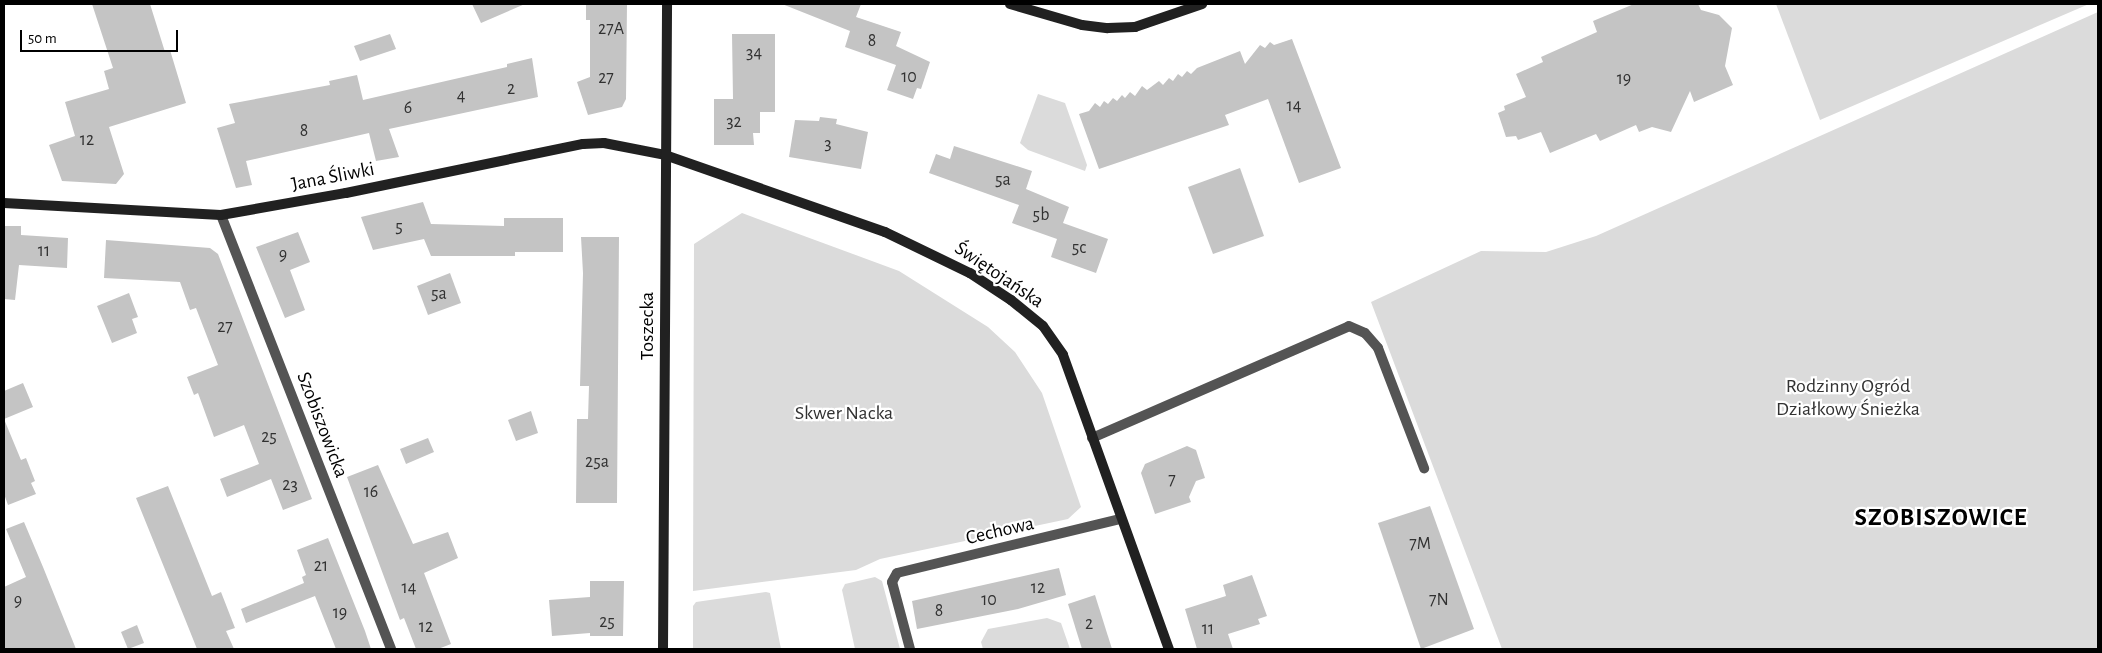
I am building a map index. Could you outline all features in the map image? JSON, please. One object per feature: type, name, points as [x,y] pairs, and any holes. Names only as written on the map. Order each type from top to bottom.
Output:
[{"type":"street","name":"Toszecka","points":[[663,649],[667,4]]},
{"type":"street","points":[[1010,4],[1082,25],[1108,28],[1135,27],[1202,4]]},
{"type":"street","name":"Jana Śliwki","points":[[4,203],[221,214],[346,193],[583,144],[604,143],[665,154]]},
{"type":"street","name":"Świętojańska","points":[[665,154],[884,232],[970,273],[1011,300],[1042,326],[1063,355],[1120,519],[1169,649]]},
{"type":"street","name":"Szobiszowicka","points":[[221,214],[391,649]]},
{"type":"street","points":[[1092,438],[1349,326],[1366,333],[1378,348],[1424,468]]},
{"type":"street","name":"Cechowa","points":[[910,649],[892,582],[897,573],[1120,519]]},
{"type":"green space","points":[[1776,4],[2089,4],[1820,120]]},
{"type":"green space","name":"Rodzinny Ogród Działkowy Śnieżka","points":[[2098,12],[2098,649],[1502,649],[1371,302],[1481,251],[1546,252],[1596,236]]},
{"type":"green space","points":[[1038,94],[1065,103],[1087,165],[1085,171],[1028,150],[1020,143]]},
{"type":"green space","name":"Skwer Nacka","points":[[742,213],[899,271],[988,327],[1015,352],[1042,393],[1081,507],[1068,519],[880,559],[856,570],[693,591],[694,244]]},
{"type":"green space","points":[[875,577],[882,581],[900,649],[855,649],[842,590],[845,584]]},
{"type":"green space","points":[[770,593],[781,649],[693,649],[693,606],[696,602]]},
{"type":"green space","points":[[1047,618],[1061,623],[1070,649],[983,649],[981,642],[988,629]]},
{"type":"building","points":[[92,4],[150,4],[165,52],[170,50],[186,103],[109,127],[124,174],[116,184],[62,181],[49,145],[75,136],[65,102],[109,89],[104,71],[113,68]]},
{"type":"building","points":[[472,4],[525,4],[481,23]]},
{"type":"building","points":[[586,4],[627,4],[626,99],[622,107],[588,115],[577,82],[590,77],[590,20],[586,20]]},
{"type":"building","points":[[782,4],[861,4],[856,17],[901,32],[896,46],[930,62],[921,89],[917,88],[913,99],[887,90],[896,65],[845,47],[850,31]]},
{"type":"building","points":[[1634,4],[1698,4],[1701,10],[1719,15],[1732,28],[1725,66],[1733,85],[1694,102],[1690,91],[1671,132],[1652,127],[1639,132],[1636,125],[1600,141],[1596,134],[1550,153],[1541,132],[1518,140],[1516,136],[1506,137],[1498,113],[1505,110],[1504,106],[1526,97],[1516,74],[1543,62],[1541,57],[1597,32],[1593,21]]},
{"type":"building","points":[[390,34],[396,49],[360,61],[354,46]]},
{"type":"building","points":[[732,34],[775,34],[775,112],[760,112],[760,133],[753,133],[754,145],[714,145],[714,99],[733,99]]},
{"type":"building","points":[[1292,39],[1341,168],[1299,183],[1268,99],[1225,115],[1229,125],[1099,169],[1079,114],[1089,111],[1095,103],[1100,107],[1104,101],[1108,104],[1113,98],[1117,101],[1122,95],[1125,98],[1130,92],[1135,96],[1142,86],[1147,90],[1159,81],[1163,85],[1169,78],[1173,81],[1178,74],[1182,77],[1187,71],[1191,74],[1197,68],[1240,51],[1245,64],[1260,45],[1265,48],[1270,42],[1274,45]]},
{"type":"building","points":[[532,58],[538,97],[389,129],[399,157],[376,161],[369,133],[246,161],[252,185],[236,188],[217,128],[235,123],[229,104],[330,85],[329,81],[357,75],[363,100],[507,67],[507,64]]},
{"type":"building","points":[[820,117],[837,119],[836,124],[868,132],[861,169],[789,157],[795,120],[819,121]]},
{"type":"building","points":[[954,146],[1032,171],[1026,189],[1069,207],[1063,223],[1108,239],[1096,273],[1051,257],[1057,239],[1012,223],[1019,205],[929,173],[936,154],[950,159]]},
{"type":"building","points":[[1240,168],[1264,236],[1213,254],[1188,187]]},
{"type":"building","points":[[423,202],[431,224],[504,226],[504,218],[563,218],[563,252],[515,252],[515,256],[431,256],[424,239],[373,250],[361,217]]},
{"type":"building","points":[[4,226],[21,226],[21,235],[68,238],[67,268],[19,265],[15,300],[4,299]]},
{"type":"building","points":[[298,232],[310,262],[290,270],[305,310],[285,318],[256,247]]},
{"type":"building","points":[[581,237],[619,237],[617,503],[576,503],[577,419],[588,419],[589,386],[580,386],[583,273]]},
{"type":"building","points":[[106,240],[210,248],[218,254],[312,499],[283,510],[271,479],[227,497],[220,479],[259,464],[244,425],[214,437],[198,393],[194,395],[187,377],[218,365],[196,308],[190,310],[180,282],[104,278]]},
{"type":"building","points":[[450,273],[461,303],[428,315],[417,286]]},
{"type":"building","points":[[129,293],[138,317],[132,319],[137,333],[112,343],[97,306]]},
{"type":"building","points":[[23,383],[33,407],[4,419],[4,391]]},
{"type":"building","points":[[531,411],[538,433],[516,441],[508,420]]},
{"type":"building","points":[[4,419],[21,460],[26,458],[35,481],[31,483],[36,494],[8,505],[4,494]]},
{"type":"building","points":[[428,438],[434,452],[406,464],[400,449]]},
{"type":"building","points":[[1187,446],[1196,450],[1205,478],[1196,481],[1189,497],[1191,502],[1155,514],[1141,473],[1145,464]]},
{"type":"building","points":[[378,465],[413,544],[448,532],[458,558],[424,573],[451,644],[438,649],[416,649],[404,618],[400,620],[347,477]]},
{"type":"building","points":[[168,486],[212,596],[221,592],[235,628],[226,631],[234,649],[197,649],[136,498]]},
{"type":"building","points":[[1430,506],[1474,629],[1421,649],[1378,523]]},
{"type":"building","points":[[24,522],[76,649],[4,649],[4,587],[26,577],[6,529]]},
{"type":"building","points":[[328,538],[371,649],[336,649],[315,596],[246,623],[241,609],[304,583],[302,577],[306,575],[297,550]]},
{"type":"building","points":[[1059,568],[1066,595],[1018,609],[917,629],[912,601]]},
{"type":"building","points":[[1252,575],[1267,616],[1258,619],[1260,624],[1228,634],[1233,649],[1197,649],[1185,609],[1226,596],[1223,585]]},
{"type":"building","points":[[590,581],[624,581],[623,636],[590,636],[590,633],[552,636],[549,600],[590,597]]},
{"type":"building","points":[[1095,595],[1112,649],[1082,649],[1068,604]]},
{"type":"building","points":[[137,625],[144,643],[128,649],[121,632]]},
{"type":"district","name":"SZOBISZOWICE","points":[[1941,518]]}]
